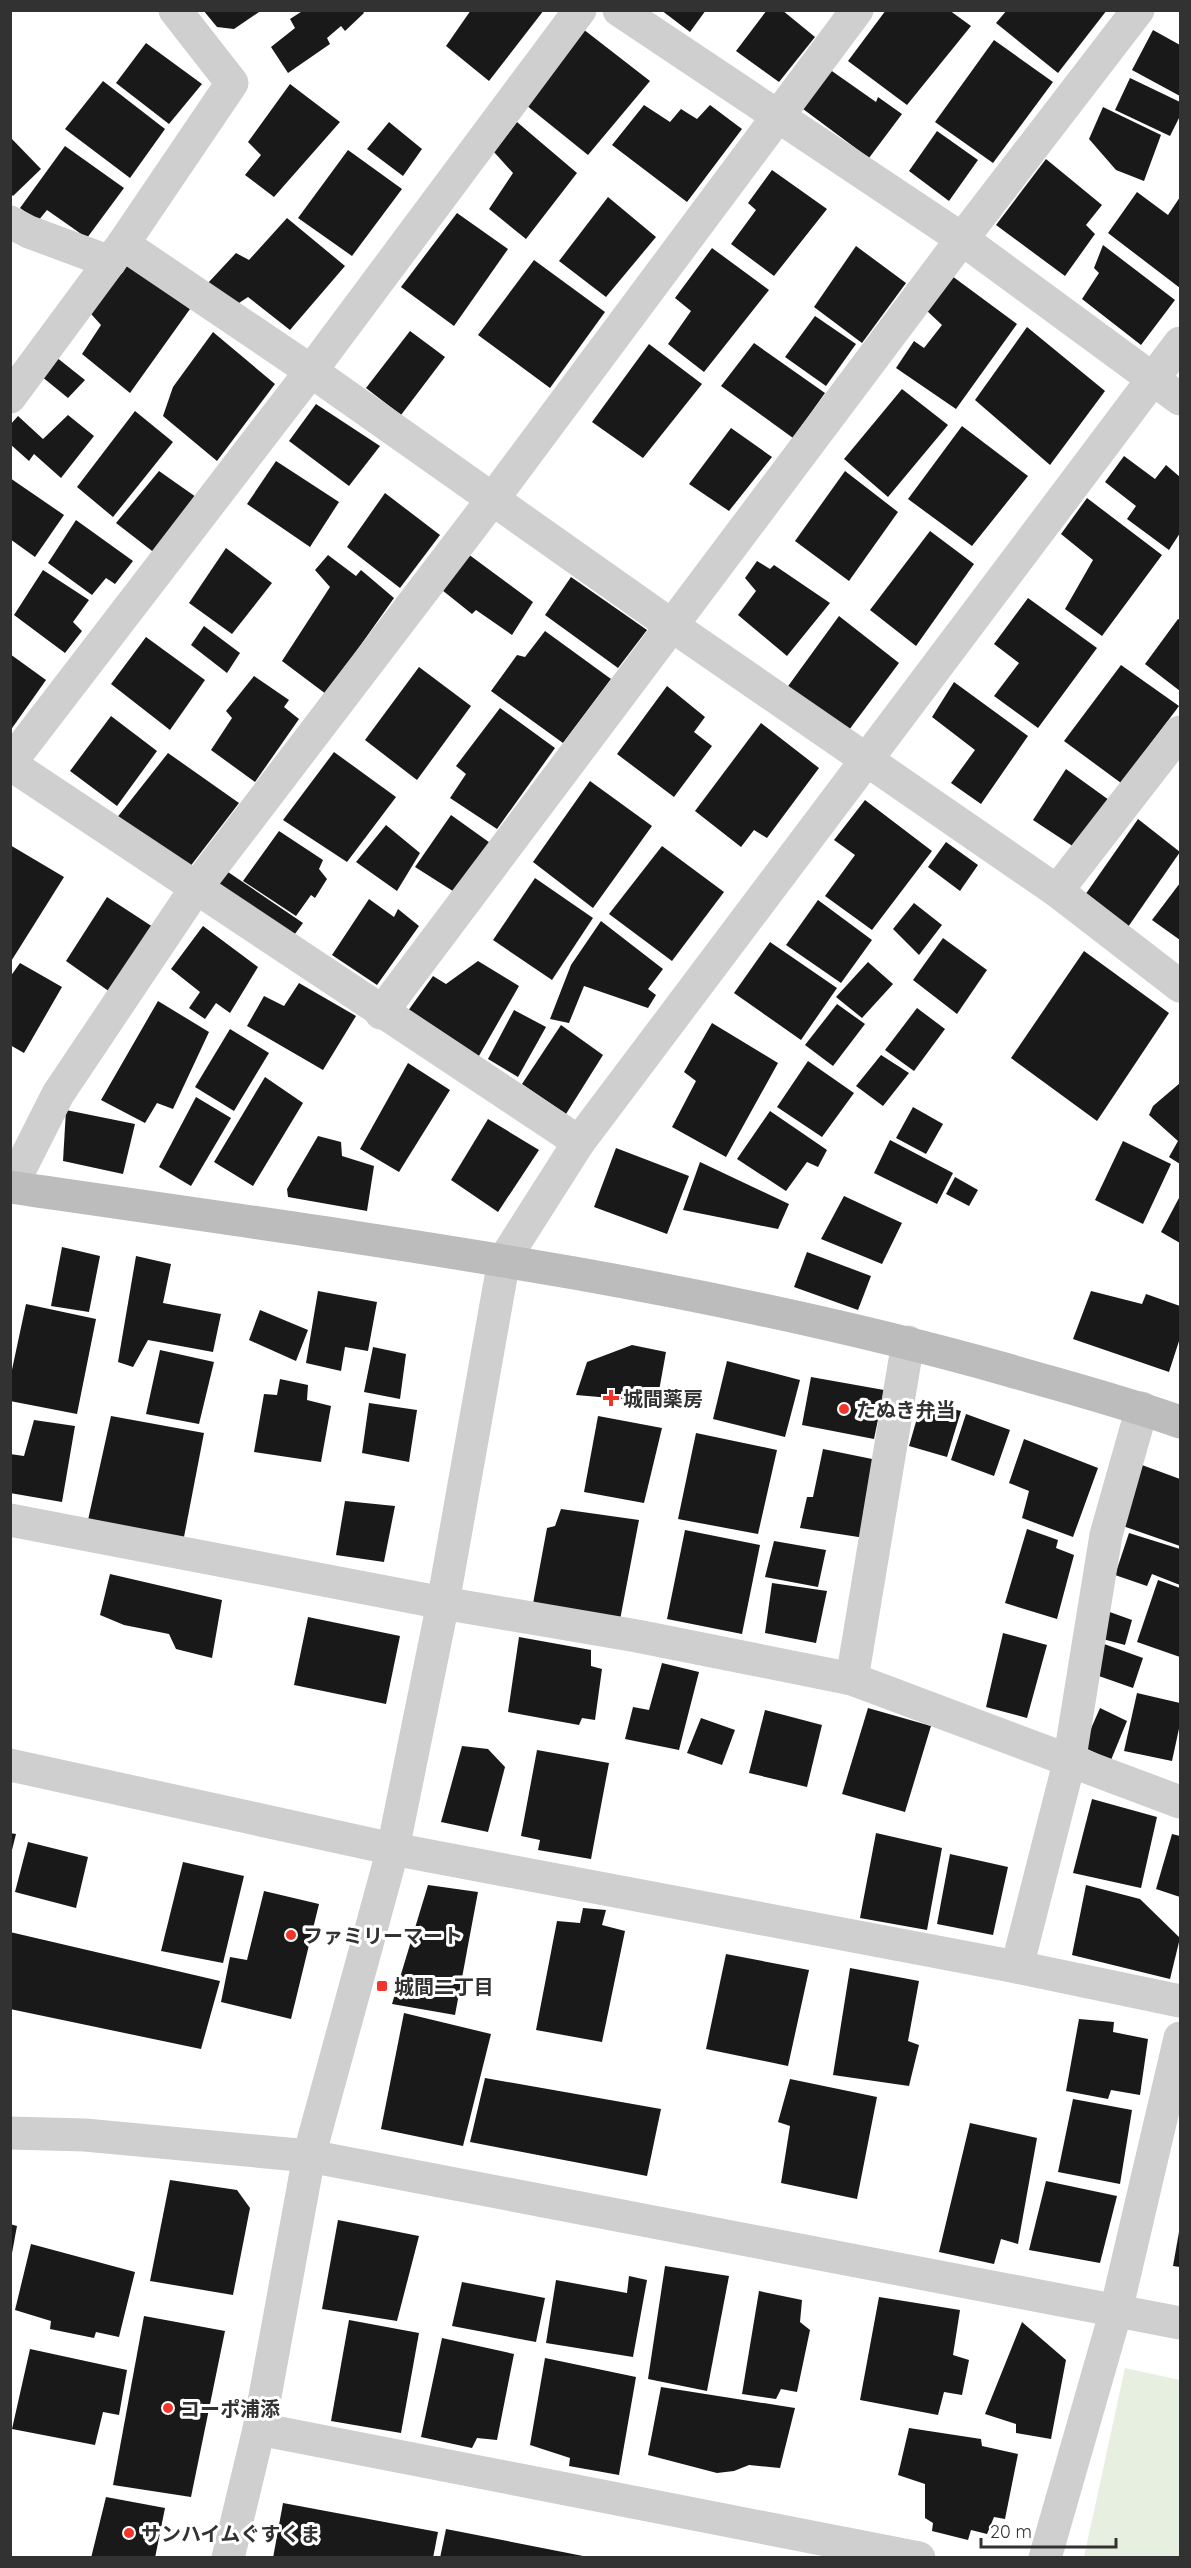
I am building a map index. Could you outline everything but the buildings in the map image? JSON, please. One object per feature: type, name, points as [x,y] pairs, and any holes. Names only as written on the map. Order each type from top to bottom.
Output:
[{"type":"street","points":[[10,397],[116,253],[232,83],[175,10]]},
{"type":"street","points":[[579,1142],[381,1013],[10,763],[311,370],[580,10]]},
{"type":"street","points":[[619,10],[962,239],[1180,399]]},
{"type":"street","points":[[857,10],[492,500],[196,888],[58,1094],[11,1187],[504,1260],[763,1309],[908,1342],[1142,1408],[1180,1422]]},
{"type":"street","points":[[381,1013],[962,239],[1138,10]]},
{"type":"street","points":[[10,222],[29,232],[116,253],[311,370],[492,500],[1057,891],[1180,986]]},
{"type":"street","points":[[228,2558],[259,2429],[309,2156],[393,1849],[443,1604],[504,1260],[579,1142],[868,761],[1180,343]]},
{"type":"street","points":[[1057,891],[1180,732]]},
{"type":"street","points":[[852,1679],[908,1342]]},
{"type":"street","points":[[1017,1967],[1069,1762],[1106,1535],[1142,1408]]},
{"type":"street","points":[[10,1520],[443,1604],[637,1636],[852,1679],[1180,1802]]},
{"type":"street","points":[[10,1765],[393,1849],[1017,1967],[1180,2001]]},
{"type":"street","points":[[1045,2558],[1116,2311],[1180,2038]]},
{"type":"street","points":[[10,2133],[85,2135],[309,2156],[1180,2323]]},
{"type":"street","points":[[259,2429],[918,2558]]},
{"type":"green space","points":[[1125,2368],[1180,2380],[1180,2557],[1084,2557]]},
{"type":"place","name":"城間薬房","points":[[611,1398]]},
{"type":"place","name":"たぬき弁当","points":[[844,1409]]},
{"type":"place","name":"ファミリーマート","points":[[291,1935]]},
{"type":"place","name":"城間二丁目","points":[[382,1986]]},
{"type":"place","name":"コーポ浦添","points":[[168,2408]]},
{"type":"place","name":"サンハイムぐすくま","points":[[129,2533]]}]
